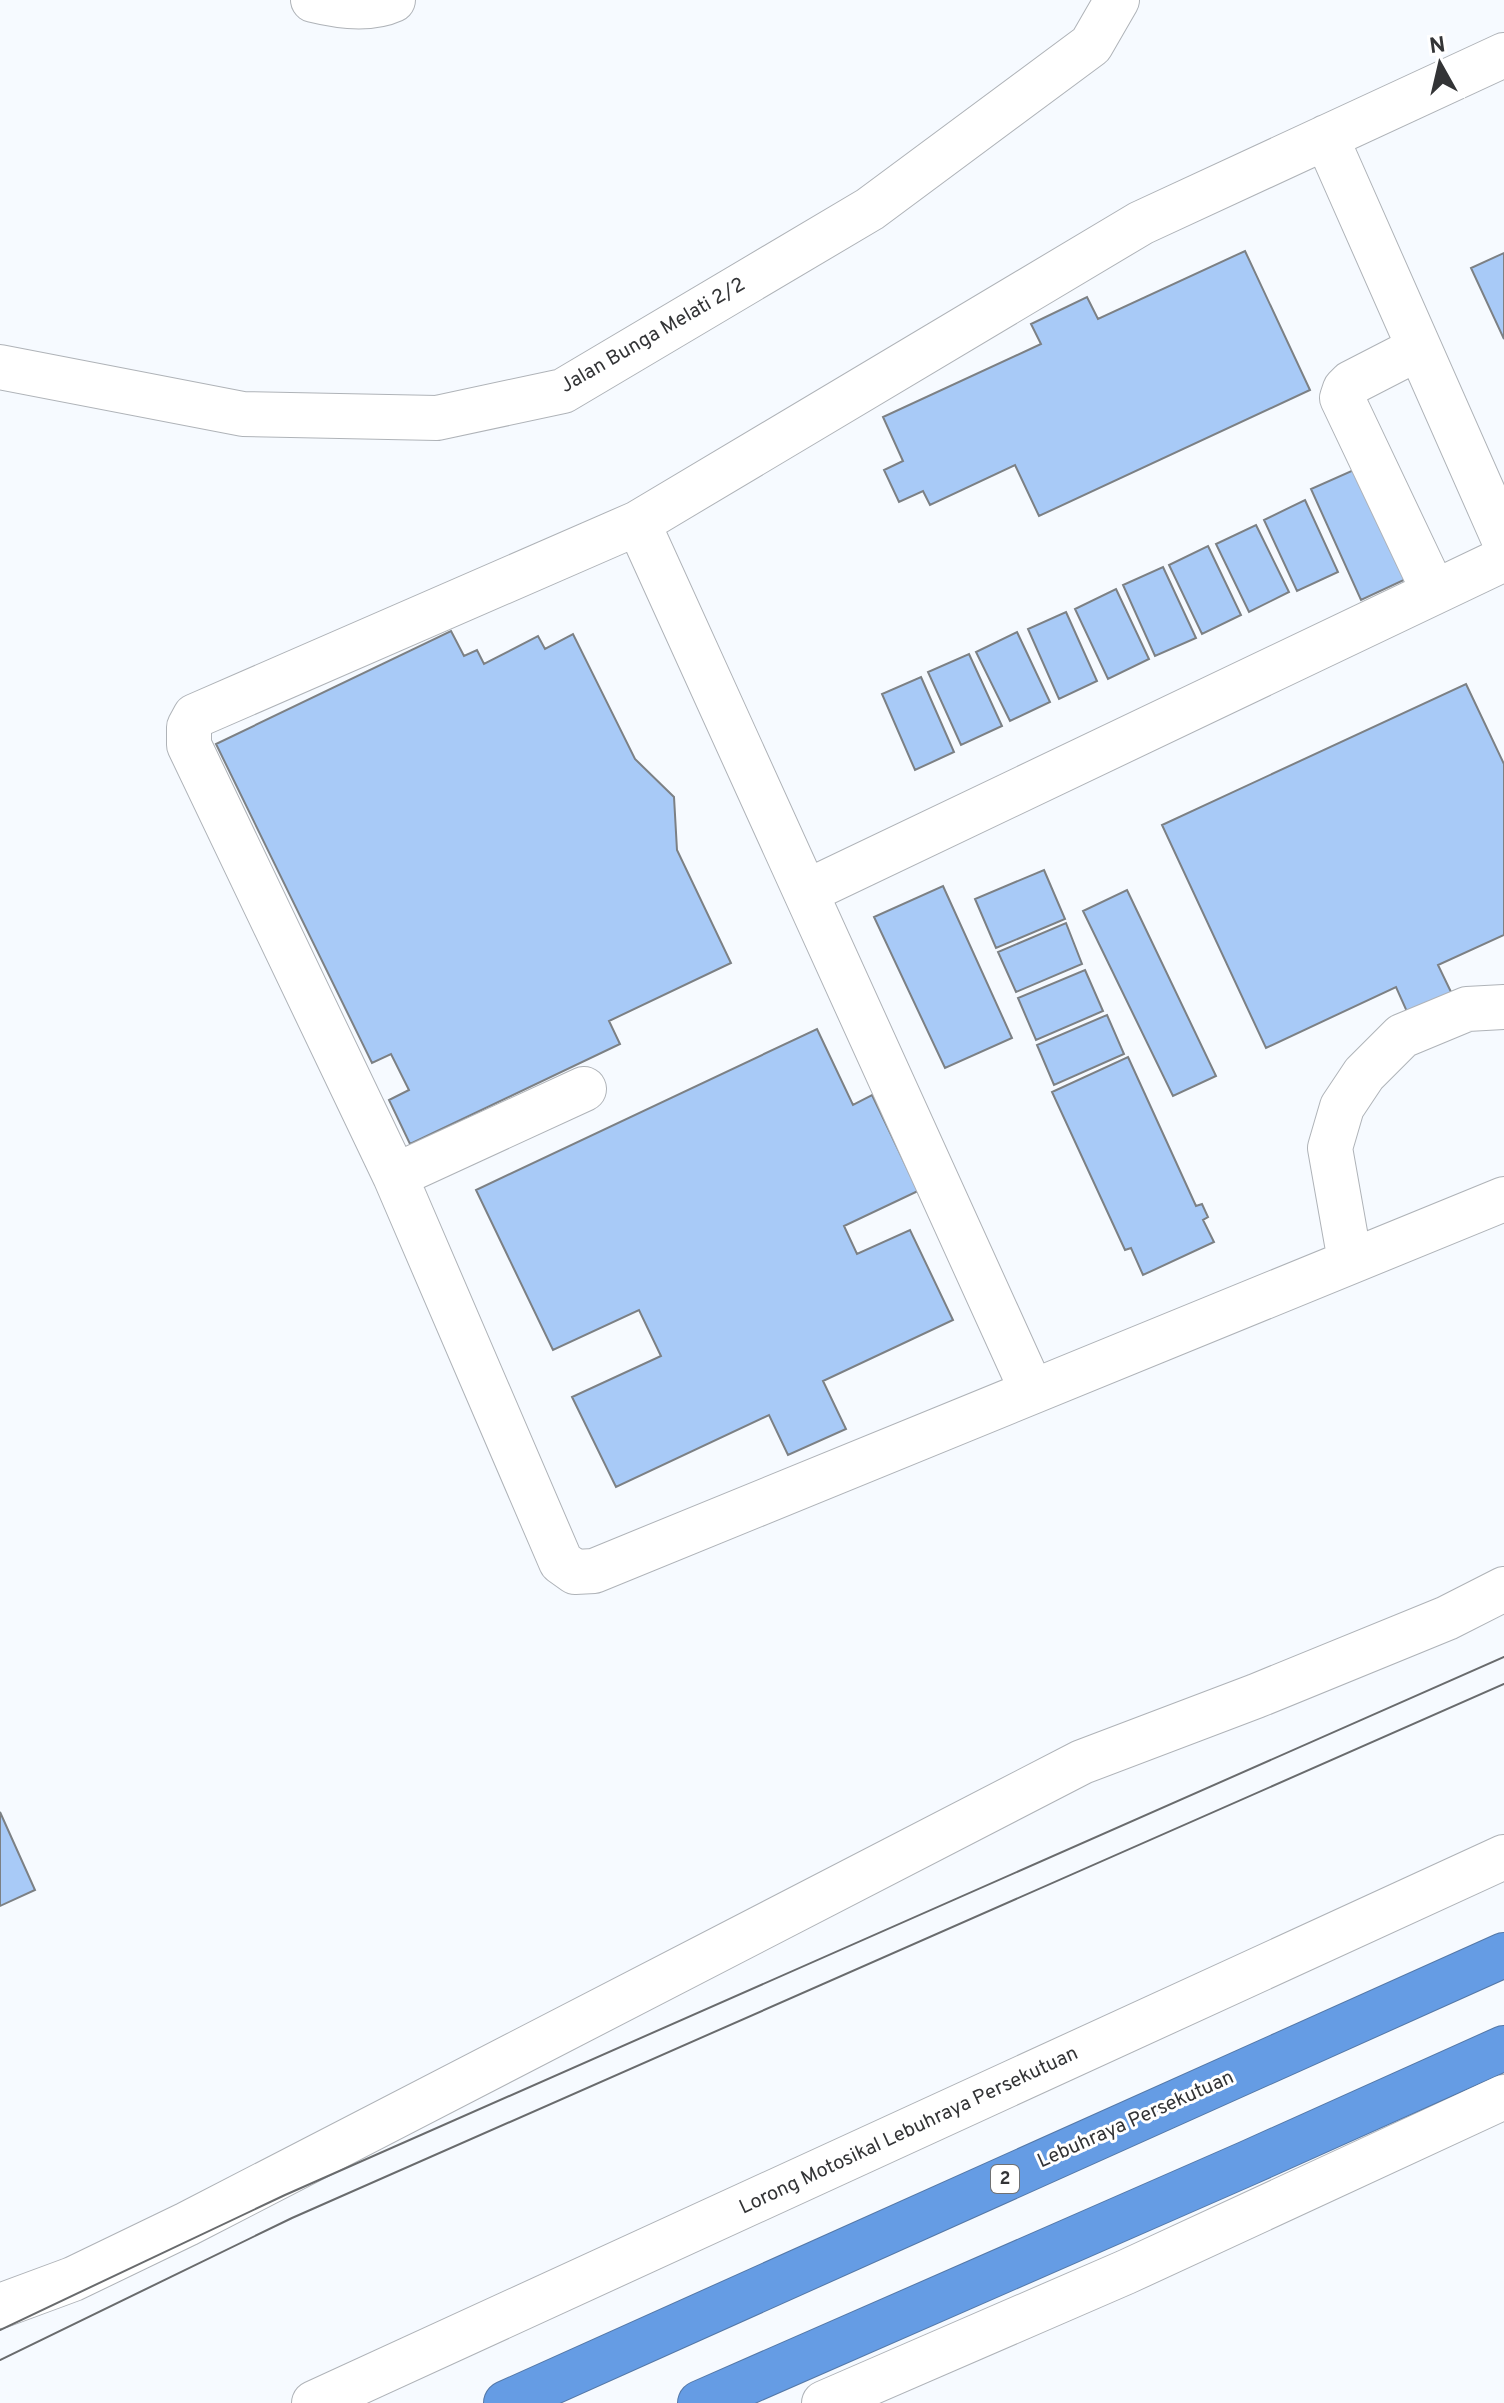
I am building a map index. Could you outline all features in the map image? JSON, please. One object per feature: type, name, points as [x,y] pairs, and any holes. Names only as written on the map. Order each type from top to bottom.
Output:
[{"type":"highway","name":"Lebuhraya Persekutuan","points":[[506,2403],[1504,1955]]},
{"type":"highway","points":[[700,2403],[1504,2048]]},
{"type":"street","points":[[313,0],[341,7],[393,0]]},
{"type":"street","name":"Jalan Bunga Melati 2/2","points":[[0,367],[243,414],[437,418],[563,391],[870,209],[1091,45],[1117,0]]},
{"type":"street","points":[[1504,55],[1141,223],[638,523],[195,716],[189,727],[189,745],[395,1176],[561,1562],[575,1572],[594,1571],[1504,1199]]},
{"type":"street","points":[[1326,137],[1504,540]]},
{"type":"street","points":[[1419,348],[1351,383],[1342,398],[1434,592]]},
{"type":"street","points":[[638,523],[1032,1391]]},
{"type":"street","points":[[806,892],[1504,559]]},
{"type":"street","points":[[1350,1261],[1330,1148],[1342,1107],[1364,1074],[1402,1036],[1467,1009],[1504,1007]]},
{"type":"street","points":[[395,1176],[584,1089]]},
{"type":"street","points":[[0,2306],[73,2279],[187,2224],[1082,1762],[1256,1696],[1447,1618],[1504,1589]]},
{"type":"street","name":"Lorong Motosikal Lebuhraya Persekutuan","points":[[314,2403],[1504,1857]]},
{"type":"street","points":[[824,2403],[1126,2272],[1504,2097]]},
{"type":"building","points":[[1245,251],[1310,390],[1039,516],[1015,465],[930,505],[923,491],[899,502],[884,470],[903,461],[883,417],[1041,344],[1031,324],[1087,297],[1098,319]]},
{"type":"building","points":[[1504,253],[1504,339],[1471,268]]},
{"type":"building","points":[[1356,469],[1406,579],[1361,600],[1311,489]]},
{"type":"building","points":[[1305,500],[1338,572],[1297,591],[1264,520]]},
{"type":"building","points":[[1256,525],[1289,592],[1249,612],[1216,544]]},
{"type":"building","points":[[1208,546],[1241,615],[1202,634],[1169,565]]},
{"type":"building","points":[[1163,567],[1196,638],[1155,656],[1123,585]]},
{"type":"building","points":[[1116,589],[1149,659],[1108,679],[1075,609]]},
{"type":"building","points":[[1066,612],[1097,681],[1059,699],[1028,629]]},
{"type":"building","points":[[451,631],[464,656],[477,650],[484,664],[538,636],[545,649],[573,634],[635,759],[674,797],[677,850],[731,963],[609,1021],[620,1044],[410,1144],[389,1100],[409,1090],[391,1054],[372,1063],[216,744]]},
{"type":"building","points":[[1017,632],[1050,702],[1010,721],[976,652]]},
{"type":"building","points":[[969,654],[1002,726],[961,745],[928,672]]},
{"type":"building","points":[[921,677],[954,752],[915,770],[882,694]]},
{"type":"building","points":[[1466,684],[1504,764],[1504,935],[1438,965],[1452,994],[1408,1014],[1396,987],[1266,1048],[1162,825]]},
{"type":"building","points":[[1044,870],[1065,919],[996,948],[975,899]]},
{"type":"building","points":[[943,886],[1012,1038],[945,1068],[874,917]]},
{"type":"building","points":[[1127,890],[1216,1076],[1173,1096],[1083,911]]},
{"type":"building","points":[[1066,923],[1082,964],[1016,992],[998,952]]},
{"type":"building","points":[[1085,970],[1103,1011],[1036,1040],[1018,998]]},
{"type":"building","points":[[1107,1015],[1124,1054],[1054,1085],[1037,1045]]},
{"type":"building","points":[[817,1029],[853,1105],[872,1095],[918,1191],[844,1226],[857,1254],[910,1230],[953,1320],[823,1381],[846,1429],[788,1455],[769,1415],[616,1487],[572,1397],[661,1356],[639,1310],[553,1350],[476,1190]]},
{"type":"building","points":[[1128,1057],[1196,1206],[1202,1204],[1208,1217],[1203,1220],[1214,1242],[1143,1275],[1131,1248],[1125,1250],[1052,1092]]},
{"type":"building","points":[[0,1812],[35,1890],[0,1906]]},
{"type":"tram line","points":[[0,2330],[285,2195],[1504,1657]]},
{"type":"tram line","points":[[0,2360],[292,2218],[1504,1684]]}]
